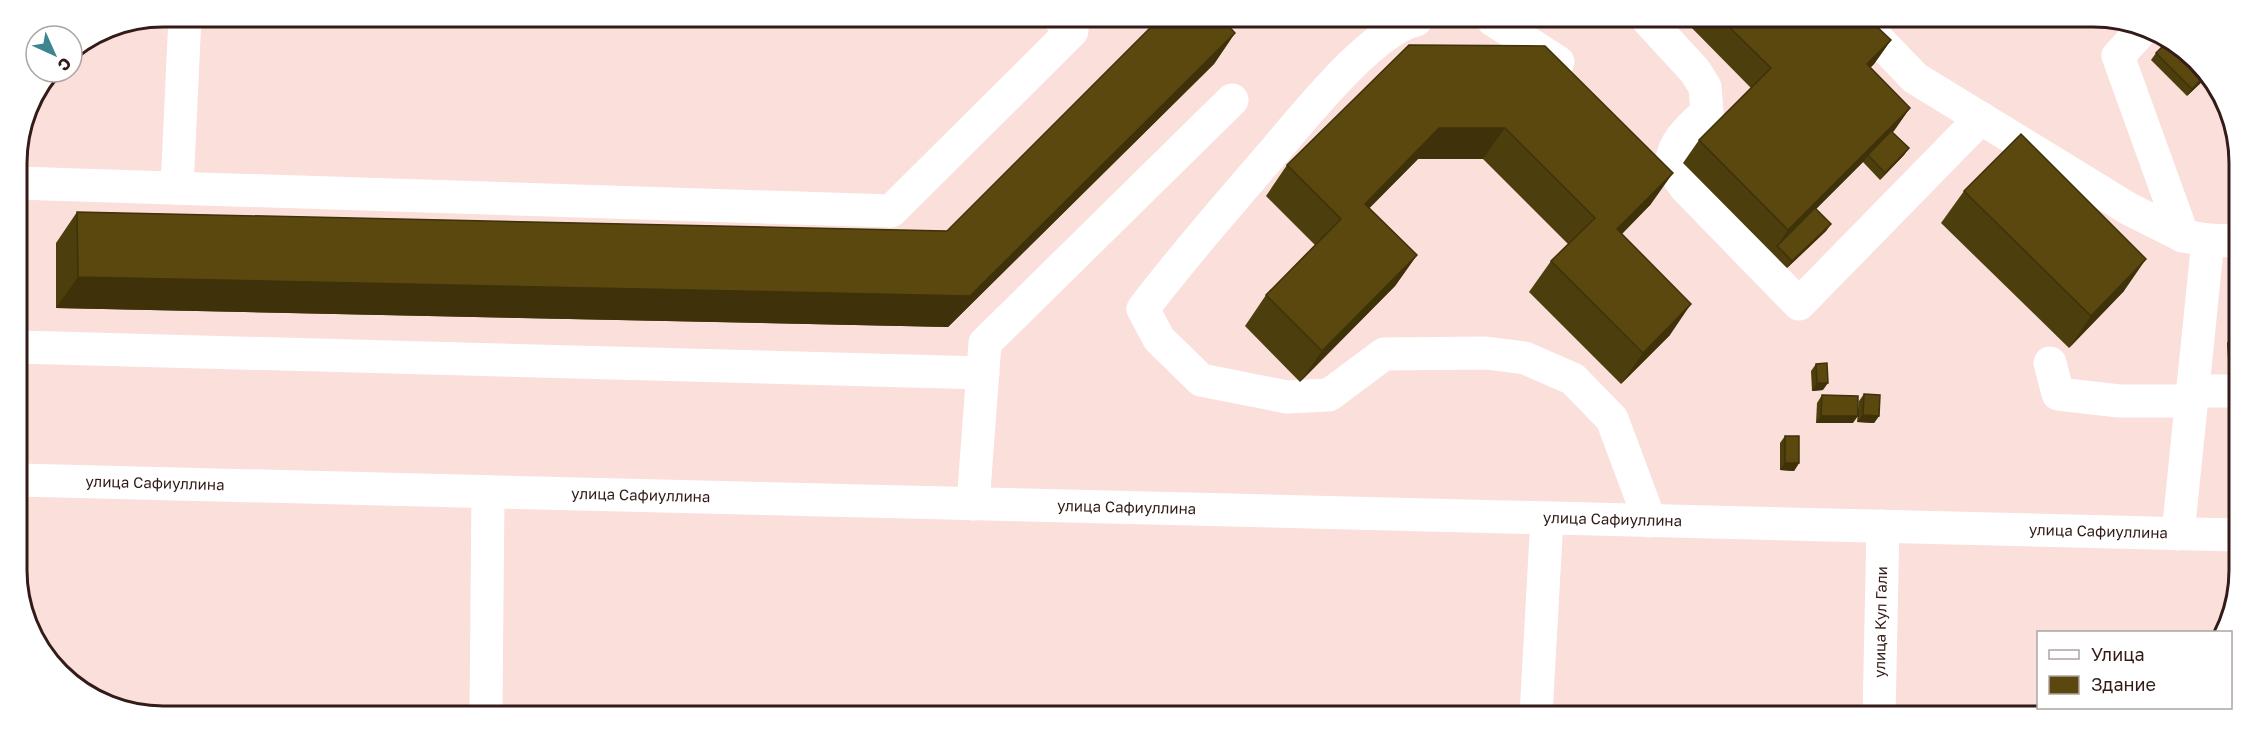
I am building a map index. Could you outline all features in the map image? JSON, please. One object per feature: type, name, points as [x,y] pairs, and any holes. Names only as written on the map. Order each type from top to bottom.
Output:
[{"type":"street","points":[[177,188],[185,27]]},
{"type":"street","points":[[27,183],[891,211],[1072,31],[1068,27]]},
{"type":"street","points":[[1398,27],[1372,46],[1324,94],[1178,262],[1143,309],[1159,339],[1201,380],[1287,397],[1329,395],[1384,354],[1486,354],[1525,358],[1573,379],[1612,419],[1650,520]]},
{"type":"street","points":[[1504,27],[1558,62]]},
{"type":"street","points":[[1655,27],[1695,70],[1705,87],[1707,112],[1685,133],[1672,162],[1675,170],[1686,188],[1799,304],[1981,118]]},
{"type":"street","points":[[1866,27],[1916,78],[2129,209],[2209,239]]},
{"type":"street","points":[[2138,35],[2118,56],[2209,239],[2178,534]]},
{"type":"street","points":[[973,504],[985,343],[1233,100]]},
{"type":"street","points":[[27,347],[983,374]]},
{"type":"street","points":[[2050,363],[2058,394],[2119,401],[2229,392]]},
{"type":"street","name":"улица Сафиуллина","points":[[27,480],[2229,535]]},
{"type":"street","points":[[486,706],[488,492]]},
{"type":"street","points":[[1537,706],[1547,518]]},
{"type":"street","name":"улица Кул Гали","points":[[1879,706],[1883,526]]},
{"type":"building","points":[[1151,27],[1229,27],[1235,33],[970,296],[78,277],[77,212],[947,231]]},
{"type":"building","points":[[1729,27],[1877,27],[1891,40],[1867,64],[1910,108],[1788,230],[1699,140],[1771,68]]},
{"type":"building","points":[[1409,45],[1545,46],[1673,173],[1617,229],[1691,304],[1643,353],[1551,261],[1595,218],[1505,128],[1439,128],[1365,204],[1417,255],[1322,351],[1266,295],[1341,219],[1287,165]]},
{"type":"building","points":[[2163,46],[2176,55],[2201,80],[2192,89],[2156,53]]},
{"type":"building","points":[[1891,131],[1909,148],[1885,173],[1868,155]]},
{"type":"building","points":[[2021,134],[2146,259],[2091,316],[1964,191]]},
{"type":"building","points":[[1815,208],[1831,224],[1792,261],[1777,246]]},
{"type":"building","points":[[1827,363],[1828,383],[1817,383],[1816,364]]},
{"type":"building","points":[[1864,394],[1880,395],[1879,416],[1863,415]]},
{"type":"building","points":[[1822,395],[1858,396],[1858,416],[1821,416]]},
{"type":"building","points":[[1785,436],[1799,436],[1799,463],[1785,463]]}]
